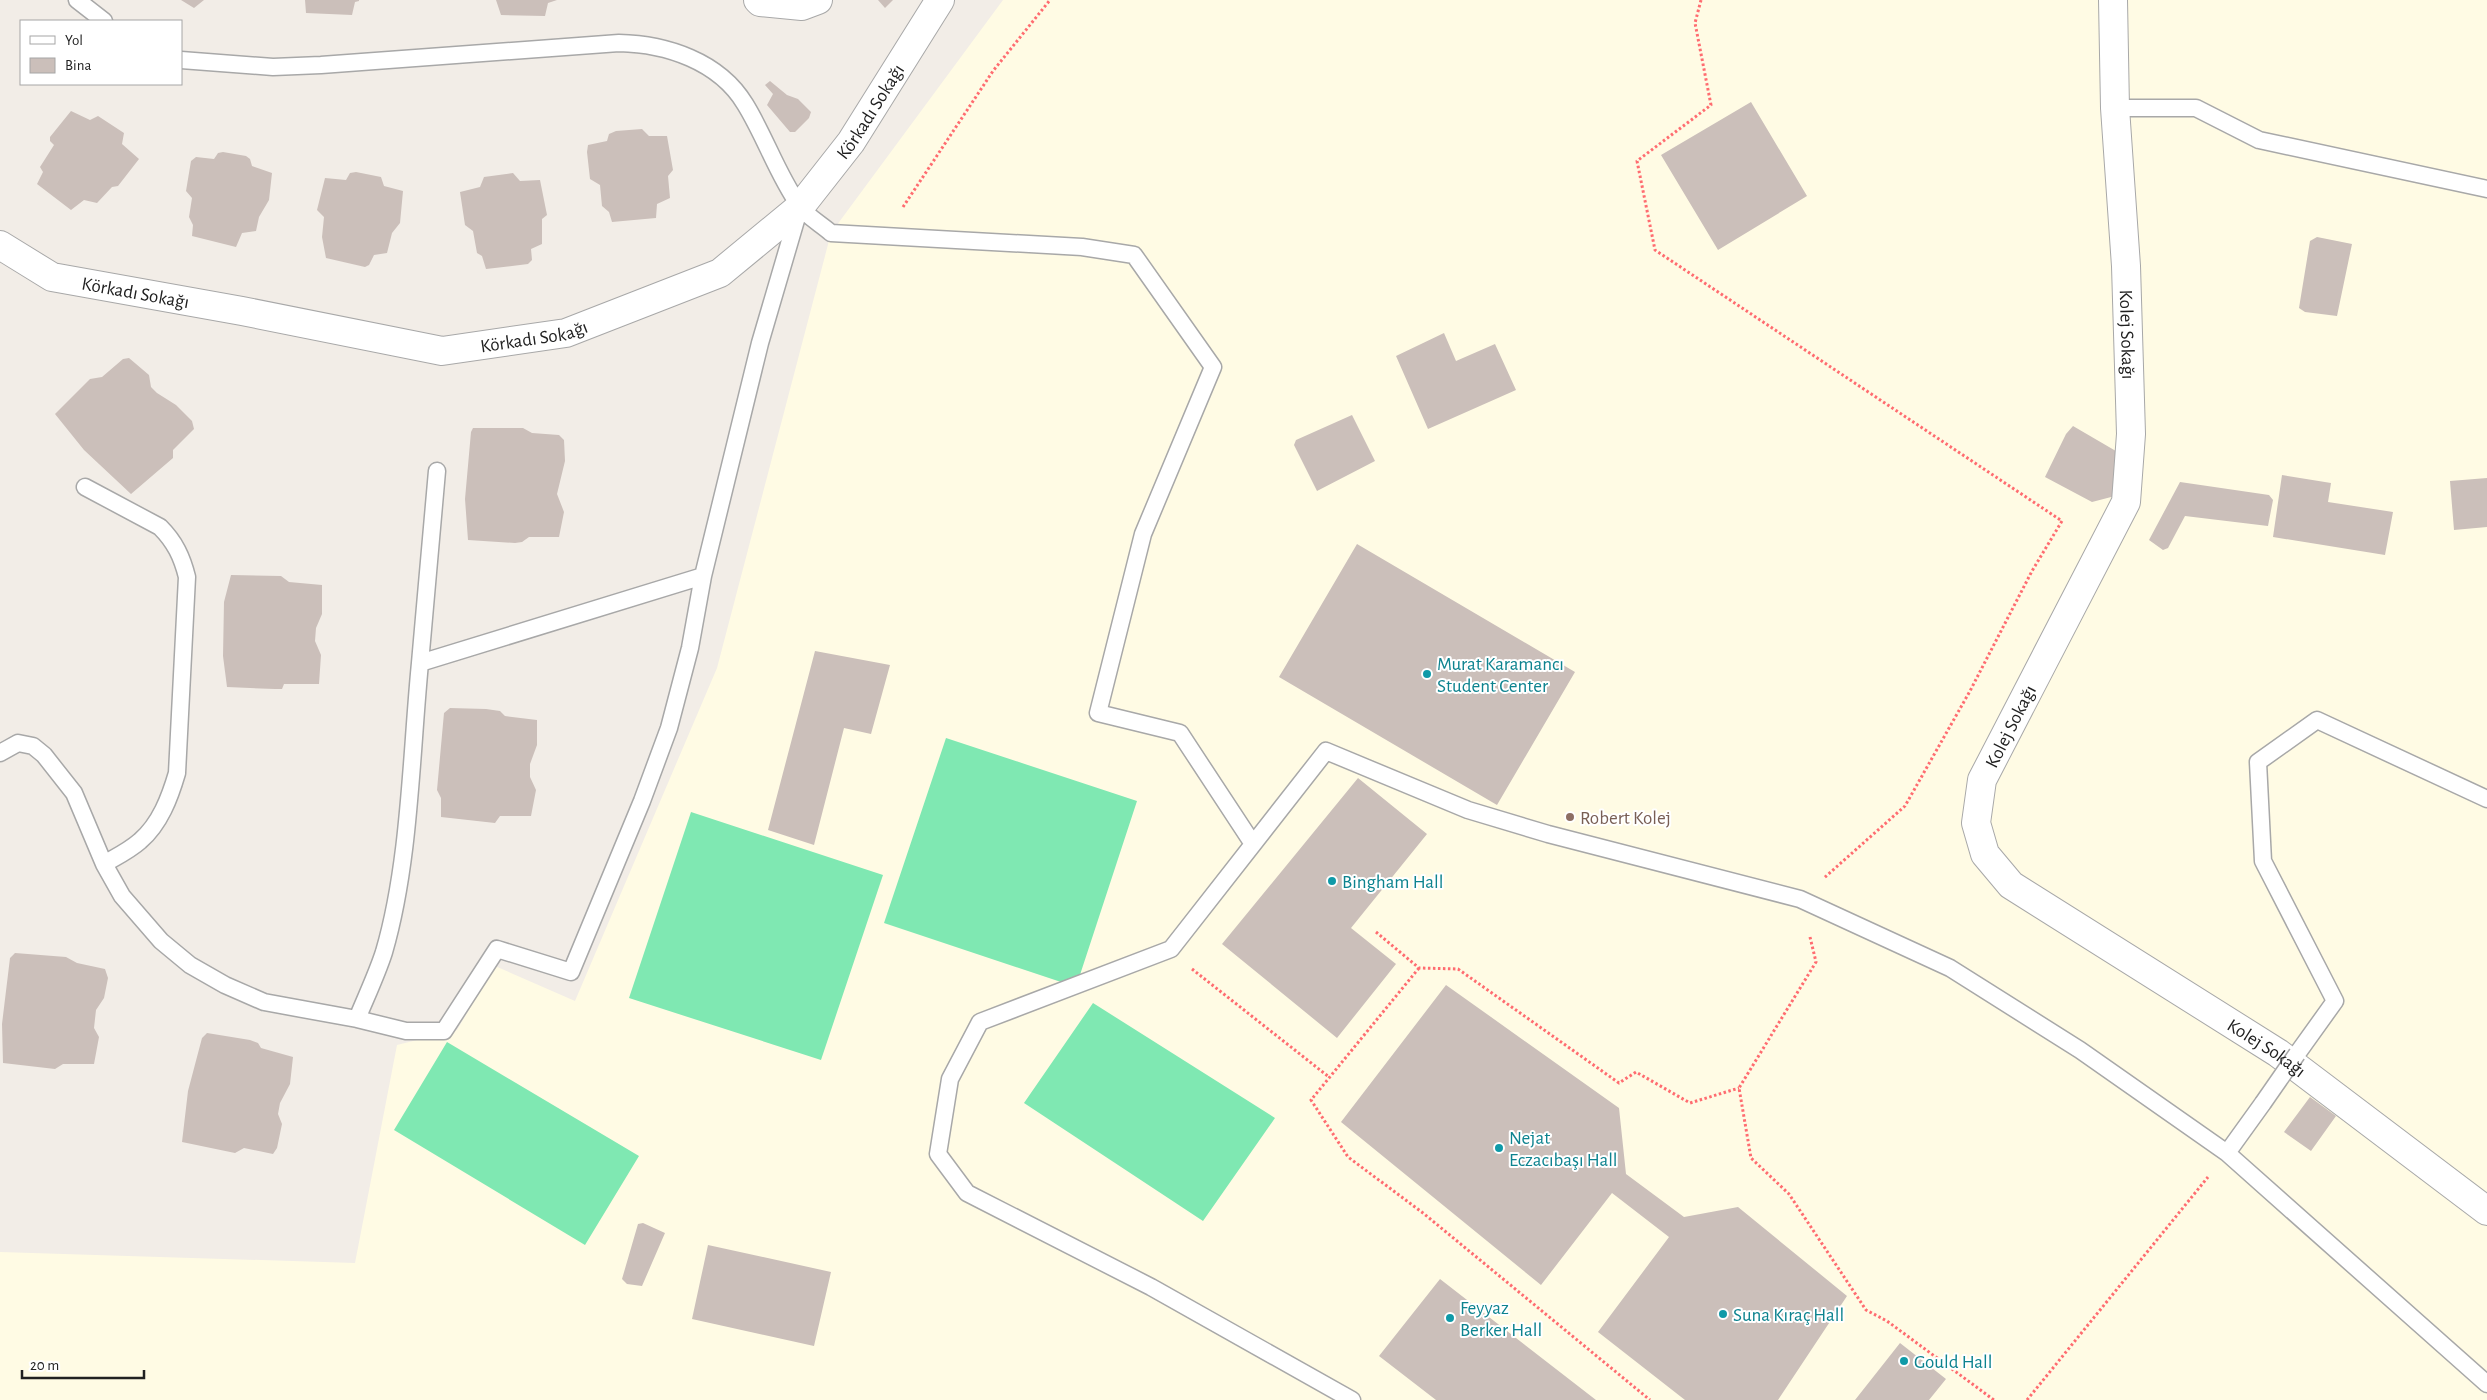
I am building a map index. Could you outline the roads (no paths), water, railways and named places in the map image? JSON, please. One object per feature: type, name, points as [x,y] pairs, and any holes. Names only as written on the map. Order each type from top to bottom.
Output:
[{"type":"street","points":[[758,0],[760,2],[802,6],[818,0]]},
{"type":"street","name":"Kolej Sokağı","points":[[2113,0],[2115,108],[2126,266],[2132,434],[2126,502],[1982,780],[1976,823],[1984,854],[2011,885],[2278,1053],[2487,1211]]},
{"type":"street","name":"Körkadı Sokağı","points":[[0,245],[52,277],[242,310],[442,351],[566,333],[720,274],[800,206],[851,142],[936,2]]},
{"type":"lane","points":[[77,0],[103,20]]},
{"type":"lane","points":[[182,60],[273,67],[619,43],[645,43],[669,49],[698,62],[725,82],[744,102],[800,206],[831,233],[1082,247],[1134,255],[1213,367],[1143,534],[1098,713],[1180,733],[1253,844]]},
{"type":"lane","points":[[2115,108],[2196,108],[2259,140],[2487,189]]},
{"type":"lane","points":[[0,753],[18,743],[32,746],[44,755],[74,793],[104,864],[137,915],[161,941],[190,965],[225,986],[264,1002],[357,1019],[406,1031],[444,1031],[497,949],[571,972],[642,801],[669,728],[690,648],[703,576],[760,344],[800,206]]},
{"type":"lane","points":[[357,1019],[384,953],[396,903],[404,839],[437,471]]},
{"type":"lane","points":[[85,488],[160,527],[170,537],[181,556],[187,577],[177,773],[172,791],[154,826],[140,841],[104,864]]},
{"type":"lane","points":[[420,663],[703,576]]},
{"type":"lane","points":[[2227,1153],[2335,1001],[2263,861],[2258,762],[2317,720],[2487,799]]},
{"type":"lane","points":[[1352,1400],[1151,1287],[967,1193],[938,1154],[950,1079],[980,1022],[1171,949],[1326,751],[1486,815],[1548,834],[1800,899],[1950,968],[2080,1050],[2227,1153],[2487,1384]]},
{"type":"place","name":"Murat Karamancı Student Center","points":[[1427,674]]},
{"type":"place","name":"Robert Kolej","points":[[1570,817]]},
{"type":"place","name":"Bingham Hall","points":[[1332,881]]},
{"type":"place","name":"Nejat Eczacıbaşı Hall","points":[[1499,1148]]},
{"type":"place","name":"Suna Kıraç Hall","points":[[1723,1314]]},
{"type":"place","name":"Feyyaz Berker Hall","points":[[1450,1318]]},
{"type":"place","name":"Gould Hall","points":[[1904,1361]]}]
